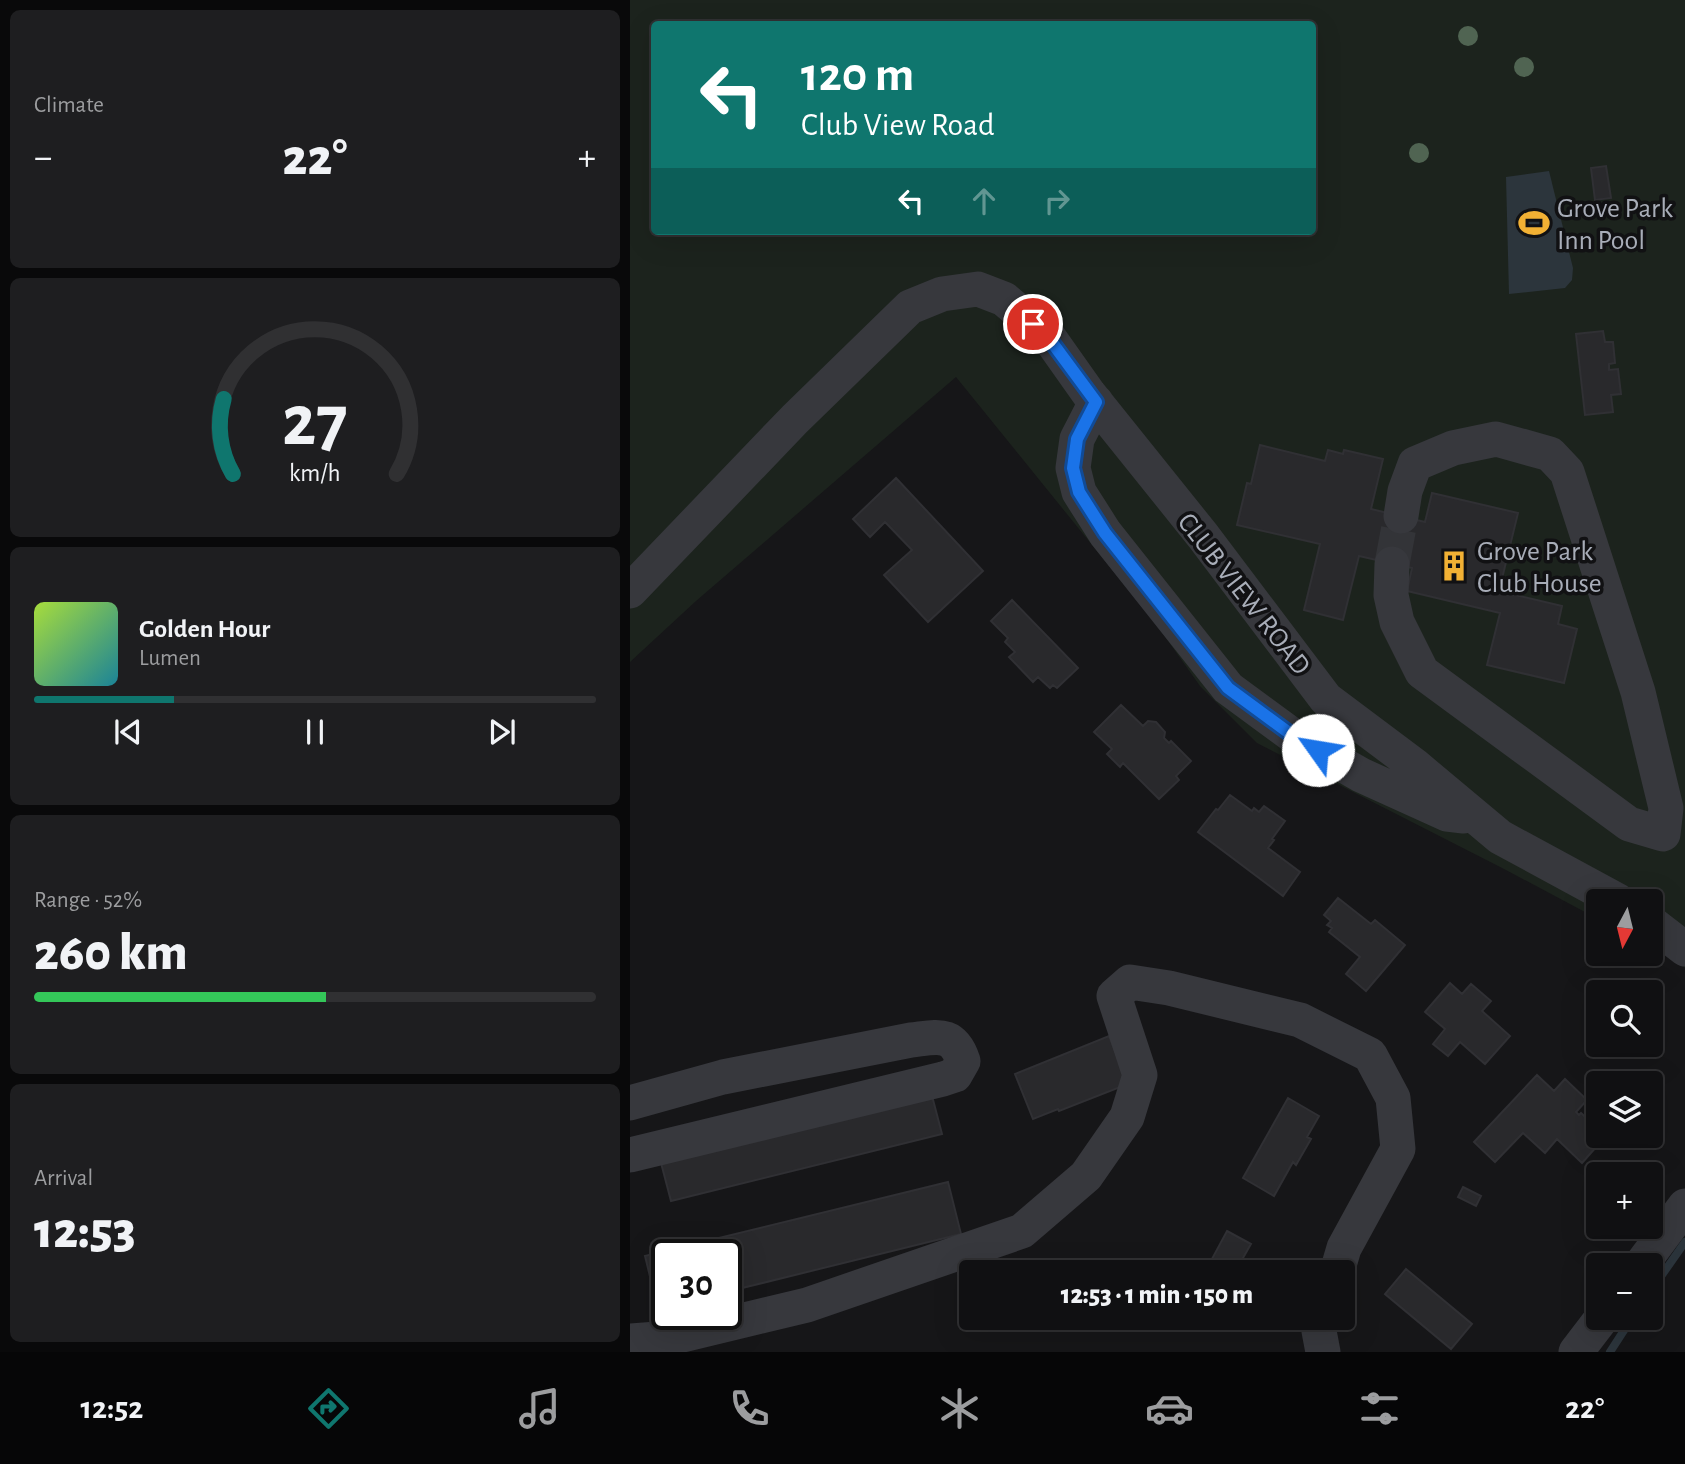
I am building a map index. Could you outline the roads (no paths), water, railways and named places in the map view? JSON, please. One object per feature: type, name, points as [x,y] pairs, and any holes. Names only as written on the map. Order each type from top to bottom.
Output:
[{"type":"street","name":"CLUB VIEW ROAD","points":[[630,591],[795,419],[910,307],[942,294],[978,289],[1004,299],[1048,337],[1326,699],[1414,765],[1500,837],[1596,889]]},
{"type":"street","name":"CLUB VIEW ROAD","points":[[1096,402],[1077,439],[1073,468],[1079,492],[1105,533],[1228,688],[1296,738],[1361,775],[1447,814],[1478,818]]},
{"type":"street","points":[[1401,516],[1405,491],[1415,464],[1453,448],[1496,439],[1550,453],[1567,472],[1638,692],[1674,843]]},
{"type":"street","points":[[1392,564],[1391,595],[1397,622],[1422,672],[1629,824],[1674,843]]},
{"type":"street","points":[[1663,932],[1685,949]]},
{"type":"street","points":[[630,1341],[670,1338],[807,1305],[1022,1231],[1086,1176],[1127,1117],[1140,1075],[1114,996],[1130,982],[1169,988],[1300,1020],[1370,1055],[1393,1098],[1398,1149],[1344,1248],[1340,1260]]},
{"type":"street","points":[[630,1102],[723,1077],[911,1040],[942,1037],[958,1047],[963,1061],[955,1075],[943,1079],[630,1156]]},
{"type":"street","points":[[1650,1253],[1685,1206]]},
{"type":"street","points":[[1319,1330],[1323,1352]]},
{"type":"street","points":[[1576,1352],[1593,1330]]},
{"type":"waterway","points":[[1663,1273],[1685,1242]]},
{"type":"waterway","points":[[1610,1352],[1624,1330]]},
{"type":"tunnel","points":[[1392,564],[1401,516]]},
{"type":"place","name":"Grove Park Inn Pool","points":[[1534,223]]},
{"type":"place","name":"Grove Park Club House","points":[[1454,566]]}]
